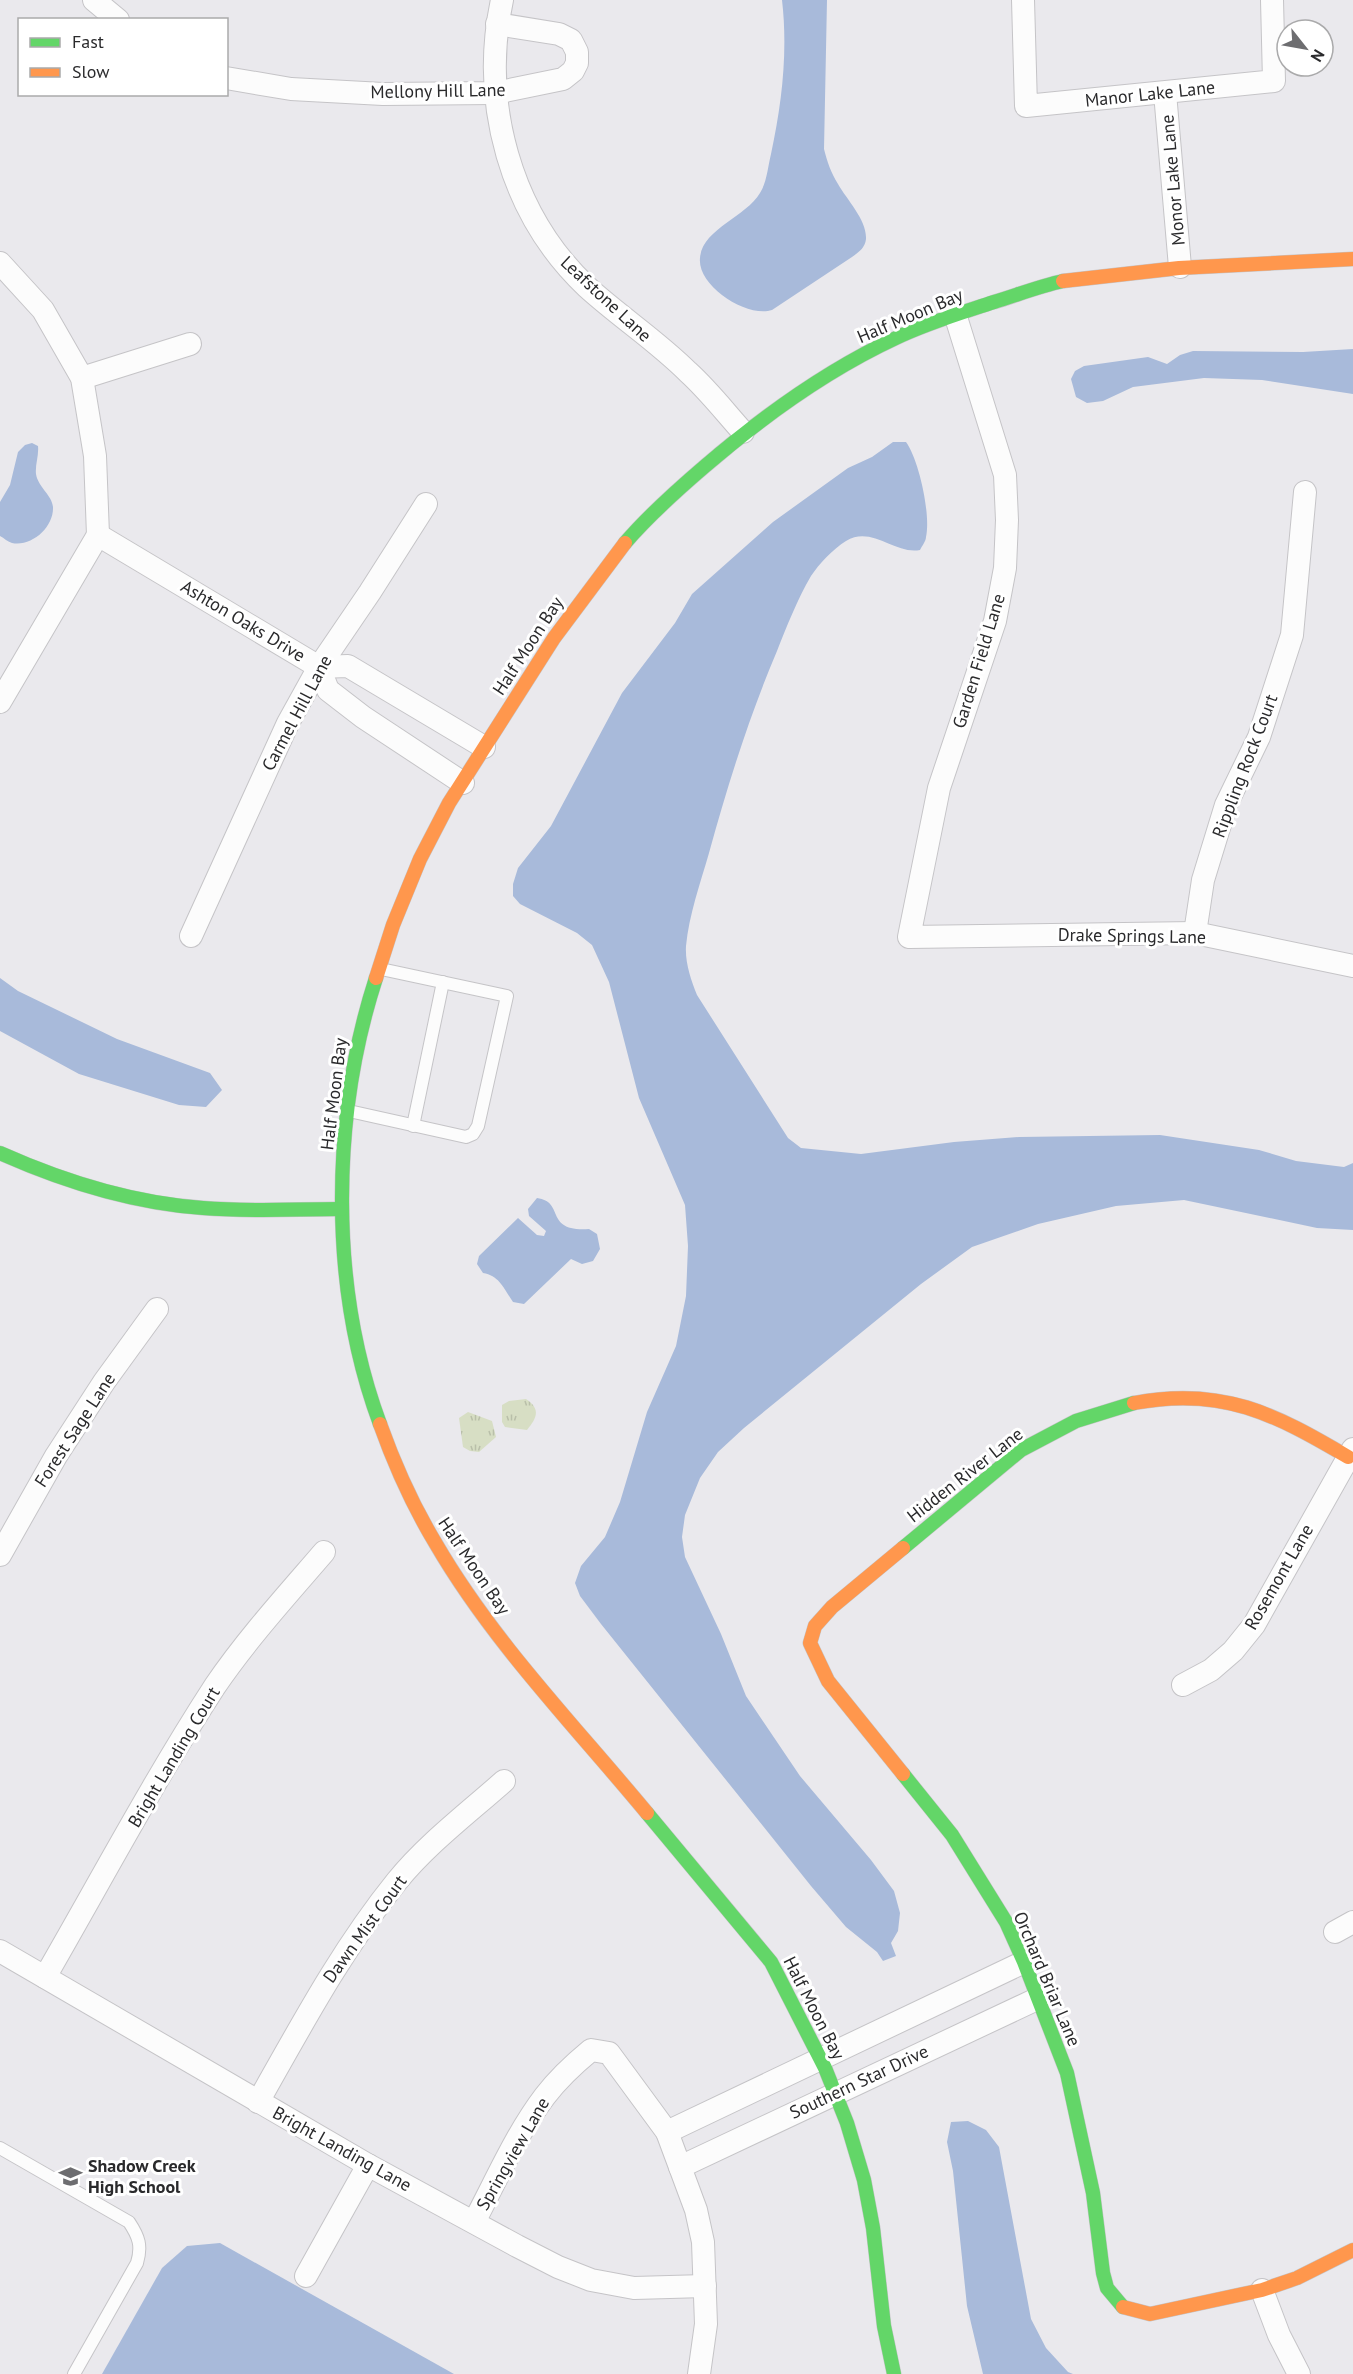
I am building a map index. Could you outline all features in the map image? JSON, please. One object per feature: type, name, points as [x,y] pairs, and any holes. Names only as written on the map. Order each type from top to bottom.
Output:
[{"type":"street","points":[[94,0],[116,18]]},
{"type":"street","name":"Leafstone Lane","points":[[502,0],[493,58],[495,93],[510,167],[542,235],[562,261],[587,286],[688,372],[743,432]]},
{"type":"street","name":"Manor Lake Lane","points":[[1023,0],[1026,106],[1274,81],[1272,0]]},
{"type":"street","name":"Mellony Hill Lane","points":[[228,78],[291,89],[372,93],[495,93],[563,79],[573,71],[577,63],[577,52],[571,40],[559,34],[497,24]]},
{"type":"street","name":"Monor Lake Lane","points":[[1165,93],[1180,267]]},
{"type":"street","name":"Half Moon Bay","points":[[894,2374],[886,2347],[876,2249],[865,2180],[836,2092],[801,2014],[771,1962],[494,1630],[448,1564],[400,1476],[359,1357],[349,1296],[341,1209],[353,1064],[377,968],[399,908],[422,854],[484,747],[572,610],[610,560],[647,516],[743,432],[809,385],[894,339],[955,314],[1059,282],[1180,267],[1353,259]]},
{"type":"street","points":[[0,263],[43,310],[82,378],[95,456],[98,535],[0,702]]},
{"type":"street","name":"Garden Field Lane","points":[[909,937],[939,788],[995,621],[1005,568],[1007,520],[1005,475],[955,314]]},
{"type":"street","points":[[82,378],[190,344]]},
{"type":"street","name":"Rippling Rock Court","points":[[1195,933],[1203,880],[1226,805],[1259,737],[1292,635],[1305,492]]},
{"type":"street","name":"Carmel Hill Lane","points":[[191,936],[288,723],[319,667],[426,504]]},
{"type":"street","name":"Ashton Oaks Drive","points":[[98,535],[319,667],[348,666],[484,747]]},
{"type":"street","points":[[319,667],[328,690],[363,717],[462,783]]},
{"type":"street","name":"Drake Springs Lane","points":[[909,937],[1195,933],[1353,966]]},
{"type":"street","points":[[0,1153],[30,1167],[79,1184],[144,1200],[231,1210],[341,1209]]},
{"type":"street","name":"Forest Sage Lane","points":[[0,1555],[56,1455],[104,1382],[157,1309]]},
{"type":"street","name":"Hidden River Lane","points":[[810,1643],[815,1626],[832,1607],[1020,1451],[1056,1430],[1099,1411],[1142,1401],[1181,1397],[1218,1401],[1258,1409],[1350,1453]]},
{"type":"street","name":"Rosemont Lane","points":[[1183,1685],[1211,1670],[1233,1651],[1254,1624],[1350,1453]]},
{"type":"street","name":"Bright Landing Court","points":[[45,1977],[177,1748],[217,1684],[266,1620],[324,1552]]},
{"type":"street","name":"Orchard Briar Lane","points":[[810,1643],[828,1681],[952,1835],[1006,1922],[1040,1998],[1067,2073],[1083,2140],[1107,2288],[1124,2307],[1150,2314],[1262,2290]]},
{"type":"street","name":"Dawn Mist Court","points":[[258,2102],[321,1991],[353,1941],[398,1880],[449,1829],[504,1781]]},
{"type":"street","name":"Bright Landing Lane","points":[[0,1951],[368,2165],[558,2267],[591,2280],[634,2288],[705,2286]]},
{"type":"street","name":"Southern Star Drive","points":[[667,2132],[1024,1962]]},
{"type":"street","name":"Southern Star Drive","points":[[680,2167],[1040,1998]]},
{"type":"street","name":"Springview Lane","points":[[474,2222],[526,2126],[545,2097],[571,2067],[591,2050],[609,2053],[667,2132]]},
{"type":"street","points":[[667,2132],[696,2210],[703,2242],[706,2324],[699,2374]]},
{"type":"street","points":[[306,2276],[368,2165]]},
{"type":"street","points":[[1299,2374],[1279,2335],[1262,2290],[1297,2278],[1353,2250]]},
{"type":"lane","points":[[348,1111],[466,1137],[473,1134],[478,1126],[504,1015],[507,996],[377,968]]},
{"type":"lane","points":[[413,1126],[443,982]]},
{"type":"lane","points":[[0,2148],[129,2222],[137,2234],[140,2253],[137,2263],[74,2374]]},
{"type":"green space","points":[[526,1399],[536,1410],[535,1418],[527,1430],[505,1427],[502,1422],[502,1405],[509,1401]]},
{"type":"green space","points":[[468,1412],[492,1421],[496,1437],[479,1452],[463,1447],[459,1418]]},
{"type":"water","points":[[782,0],[827,0],[824,149],[833,176],[856,210],[866,239],[863,247],[852,257],[772,310],[762,311],[737,304],[715,289],[701,269],[700,258],[708,239],[745,209],[760,193],[764,184],[775,135],[783,77]]},
{"type":"water","points":[[1353,349],[1353,394],[1262,380],[1204,378],[1133,387],[1103,401],[1087,403],[1076,397],[1071,379],[1075,371],[1084,366],[1148,357],[1167,364],[1180,355],[1193,351],[1303,352]]},
{"type":"water","points":[[893,442],[906,442],[915,461],[927,515],[925,540],[920,550],[902,548],[865,536],[846,541],[831,552],[818,567],[801,594],[748,726],[692,911],[687,934],[686,959],[697,995],[788,1138],[801,1148],[861,1154],[954,1142],[1019,1137],[1160,1135],[1259,1150],[1296,1161],[1344,1167],[1353,1163],[1353,1230],[1317,1228],[1184,1200],[1116,1206],[1038,1224],[972,1247],[921,1284],[744,1428],[718,1452],[700,1478],[685,1515],[682,1537],[685,1557],[721,1634],[746,1696],[800,1776],[871,1860],[894,1891],[900,1913],[898,1931],[891,1943],[896,1956],[883,1961],[877,1952],[846,1927],[811,1886],[601,1624],[580,1596],[575,1583],[581,1566],[605,1537],[620,1502],[647,1412],[676,1346],[686,1296],[688,1246],[685,1205],[639,1098],[609,982],[592,945],[577,933],[520,904],[513,896],[513,884],[518,868],[551,826],[622,693],[675,623],[692,594],[773,522],[848,468],[872,457]]},
{"type":"water","points":[[32,443],[38,446],[37,479],[52,503],[52,514],[46,528],[34,539],[12,543],[0,536],[0,502],[10,485],[18,452],[25,445]]},
{"type":"water","points":[[0,978],[18,991],[117,1039],[210,1073],[222,1090],[206,1107],[179,1105],[79,1074],[0,1031]]},
{"type":"water","points":[[537,1198],[551,1205],[560,1222],[566,1226],[575,1229],[589,1229],[597,1234],[600,1249],[593,1261],[582,1264],[571,1259],[524,1304],[513,1302],[498,1280],[483,1273],[477,1264],[479,1256],[518,1218],[537,1235],[544,1236],[546,1231],[529,1216],[528,1209]]},
{"type":"water","points":[[968,2121],[986,2130],[999,2147],[1031,2319],[1046,2348],[1068,2372],[1073,2374],[983,2374],[967,2306],[953,2171],[947,2142],[951,2122]]},
{"type":"water","points":[[220,2243],[454,2374],[102,2374],[162,2268],[187,2246]]},
{"type":"traffic: fast","points":[[625,543],[663,504],[726,448],[795,396],[844,365],[920,328],[1063,281]]},
{"type":"traffic: fast","points":[[376,978],[361,1031],[350,1087],[344,1144],[342,1202],[344,1259],[352,1316],[363,1371],[380,1424]]},
{"type":"traffic: fast","points":[[0,1153],[74,1182],[150,1201],[220,1209],[341,1209]]},
{"type":"traffic: fast","points":[[903,1548],[1021,1450],[1076,1421],[1134,1403]]},
{"type":"traffic: fast","points":[[903,1774],[952,1835],[1006,1922],[1024,1962],[1067,2073],[1093,2193],[1103,2273],[1107,2288],[1123,2307]]},
{"type":"traffic: fast","points":[[647,1813],[771,1962],[825,2068],[847,2123],[864,2180],[873,2228],[884,2326],[894,2374]]},
{"type":"traffic: slow","points":[[1063,281],[1179,268],[1353,259]]},
{"type":"traffic: slow","points":[[376,978],[393,925],[420,859],[449,803],[554,638],[625,543]]},
{"type":"traffic: slow","points":[[1134,1403],[1194,1398],[1221,1401],[1247,1408],[1296,1428],[1348,1457]]},
{"type":"traffic: slow","points":[[380,1424],[412,1500],[458,1580],[536,1683],[647,1813]]},
{"type":"traffic: slow","points":[[903,1548],[832,1607],[815,1626],[810,1643],[828,1681],[903,1774]]},
{"type":"traffic: slow","points":[[1123,2307],[1150,2314],[1262,2290],[1297,2278],[1353,2250]]},
{"type":"place","name":"Shadow Creek High School","points":[[70,2176]]}]
